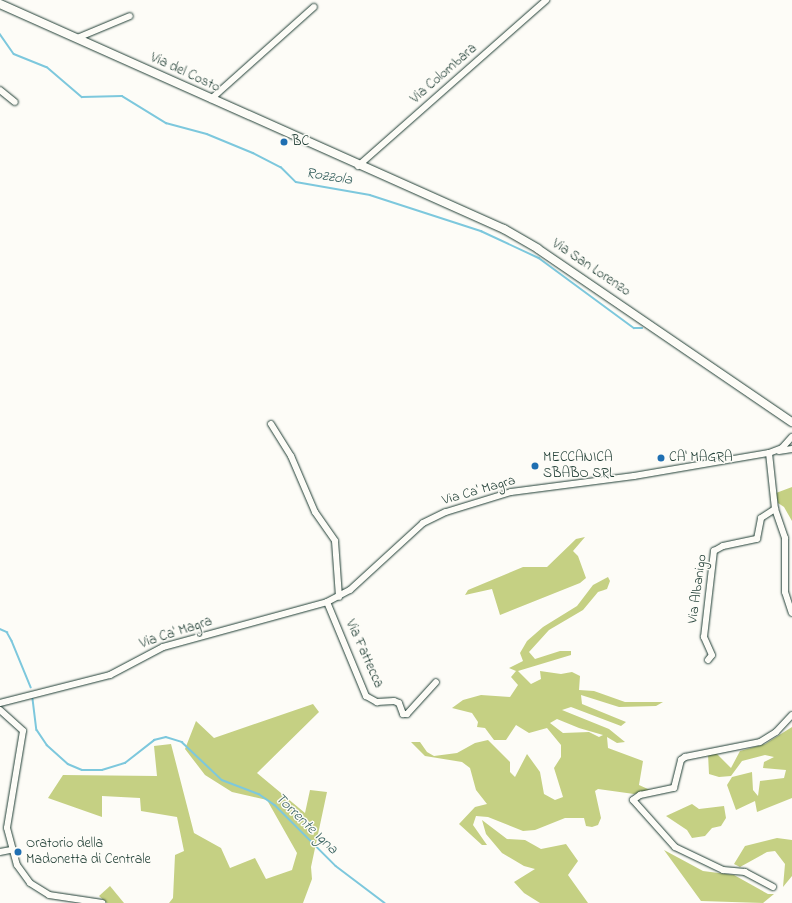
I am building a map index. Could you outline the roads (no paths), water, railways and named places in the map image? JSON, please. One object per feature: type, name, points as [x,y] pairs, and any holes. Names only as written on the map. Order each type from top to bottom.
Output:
[{"type":"main road","name":"Via del Costo","points":[[0,4],[358,166]]},
{"type":"main road","name":"Via San Lorenzo","points":[[358,166],[504,229],[538,249],[792,422]]},
{"type":"street","name":"Via Colombara","points":[[358,166],[546,0]]},
{"type":"street","points":[[211,99],[314,7]]},
{"type":"street","points":[[77,38],[130,16]]},
{"type":"street","points":[[0,90],[16,102]]},
{"type":"street","points":[[271,424],[291,456],[315,512],[335,540],[339,596]]},
{"type":"street","name":"Via Ca' Magra","points":[[0,703],[110,675],[163,647],[327,602],[339,596],[423,523],[454,510],[511,492],[634,476],[769,453],[776,451],[792,438]]},
{"type":"street","points":[[776,451],[792,449]]},
{"type":"street","points":[[769,453],[775,509],[785,538],[785,592],[792,613]]},
{"type":"street","name":"Via Albanigo","points":[[708,660],[712,655],[704,637],[714,551],[724,546],[757,540],[761,518],[775,509]]},
{"type":"street","name":"Via Fattecca","points":[[327,602],[366,696],[377,702],[394,701],[399,703],[403,714],[407,714],[436,682]]},
{"type":"street","points":[[0,710],[23,731],[7,828],[10,850],[25,878],[40,891],[102,903]]},
{"type":"street","points":[[773,887],[745,872],[723,870],[675,847],[633,800],[640,795],[674,788],[681,760],[685,757],[760,742],[776,732],[792,715]]},
{"type":"street","points":[[0,852],[10,850]]},
{"type":"waterway","name":"Rozzola","points":[[0,34],[14,54],[47,67],[82,97],[122,96],[166,123],[207,134],[253,153],[281,167],[296,182],[370,195],[481,231],[539,258],[634,328],[642,328]]},
{"type":"waterway","name":"Torrente Igna","points":[[0,629],[7,632],[12,641],[31,687]]},
{"type":"waterway","name":"Torrente Igna","points":[[33,699],[37,730],[47,745],[68,764],[82,770],[102,770],[125,763],[154,740],[166,737],[182,742],[222,780],[259,794],[275,805],[336,866],[385,903]]},
{"type":"place","name":"BC","points":[[284,142]]},
{"type":"place","name":"CA' MAGRA","points":[[661,458]]},
{"type":"place","name":"MECCANICA SBABO SRL","points":[[535,466]]},
{"type":"place","name":"Oratorio della Madonetta di Centrale","points":[[18,852]]}]
